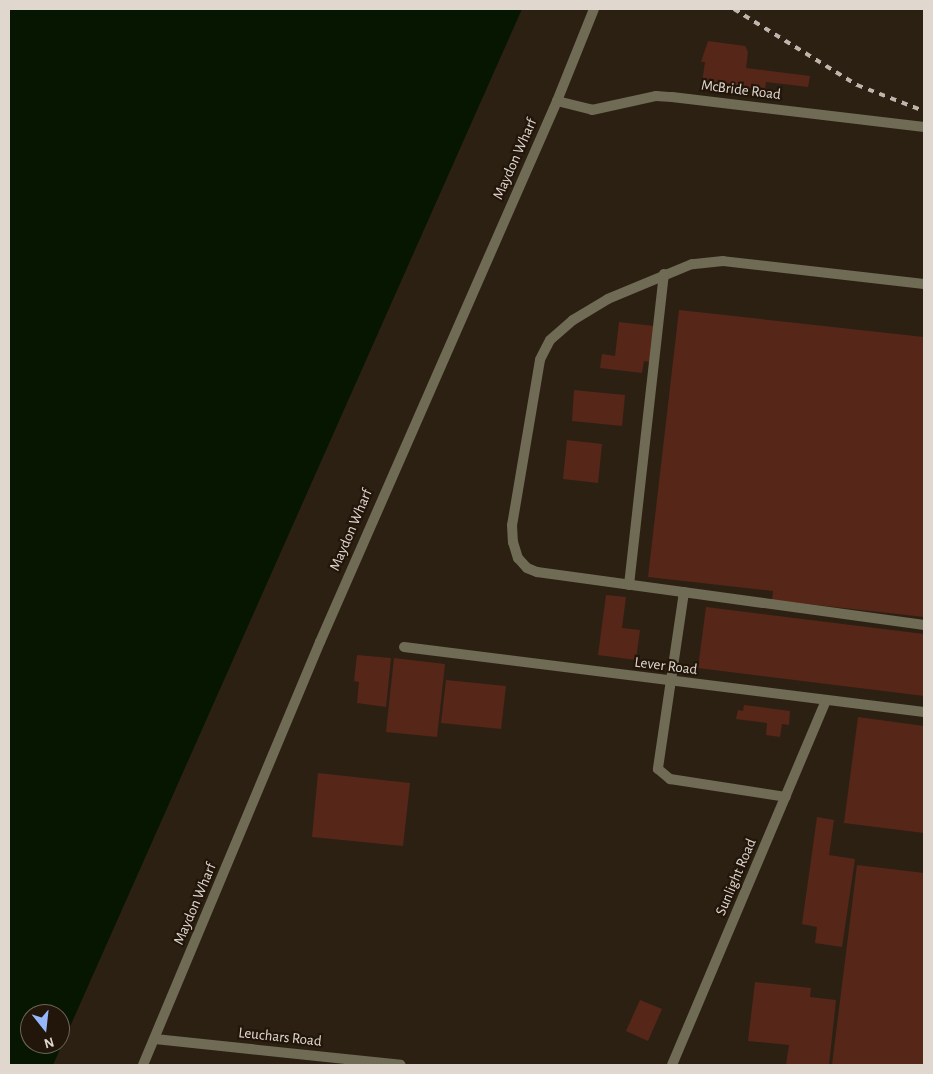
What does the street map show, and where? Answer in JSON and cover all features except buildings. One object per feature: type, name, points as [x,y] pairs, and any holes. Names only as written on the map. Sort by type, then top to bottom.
[{"type":"street","name":"Maydon Wharf","points":[[143,1065],[358,553],[557,101],[594,9]]},
{"type":"street","name":"McBride Road","points":[[557,101],[592,110],[656,96],[672,97],[924,127]]},
{"type":"street","points":[[924,284],[722,261],[692,264],[664,274],[608,299],[550,340],[540,360],[512,525],[513,542],[527,568],[629,585],[924,624]]},
{"type":"street","points":[[629,585],[664,274]]},
{"type":"street","points":[[684,592],[658,769],[661,774],[670,779],[786,797]]},
{"type":"street","name":"Lever Road","points":[[404,647],[924,712]]},
{"type":"street","name":"Sunlight Road","points":[[672,1065],[826,701]]},
{"type":"street","name":"Leuchars Road","points":[[155,1039],[400,1065]]},
{"type":"shaded area","points":[[9,9],[522,9],[70,1027],[70,1004],[20,1004],[20,1054],[58,1054],[53,1065],[9,1065]]},
{"type":"railway","points":[[734,9],[857,85],[924,111]]}]
